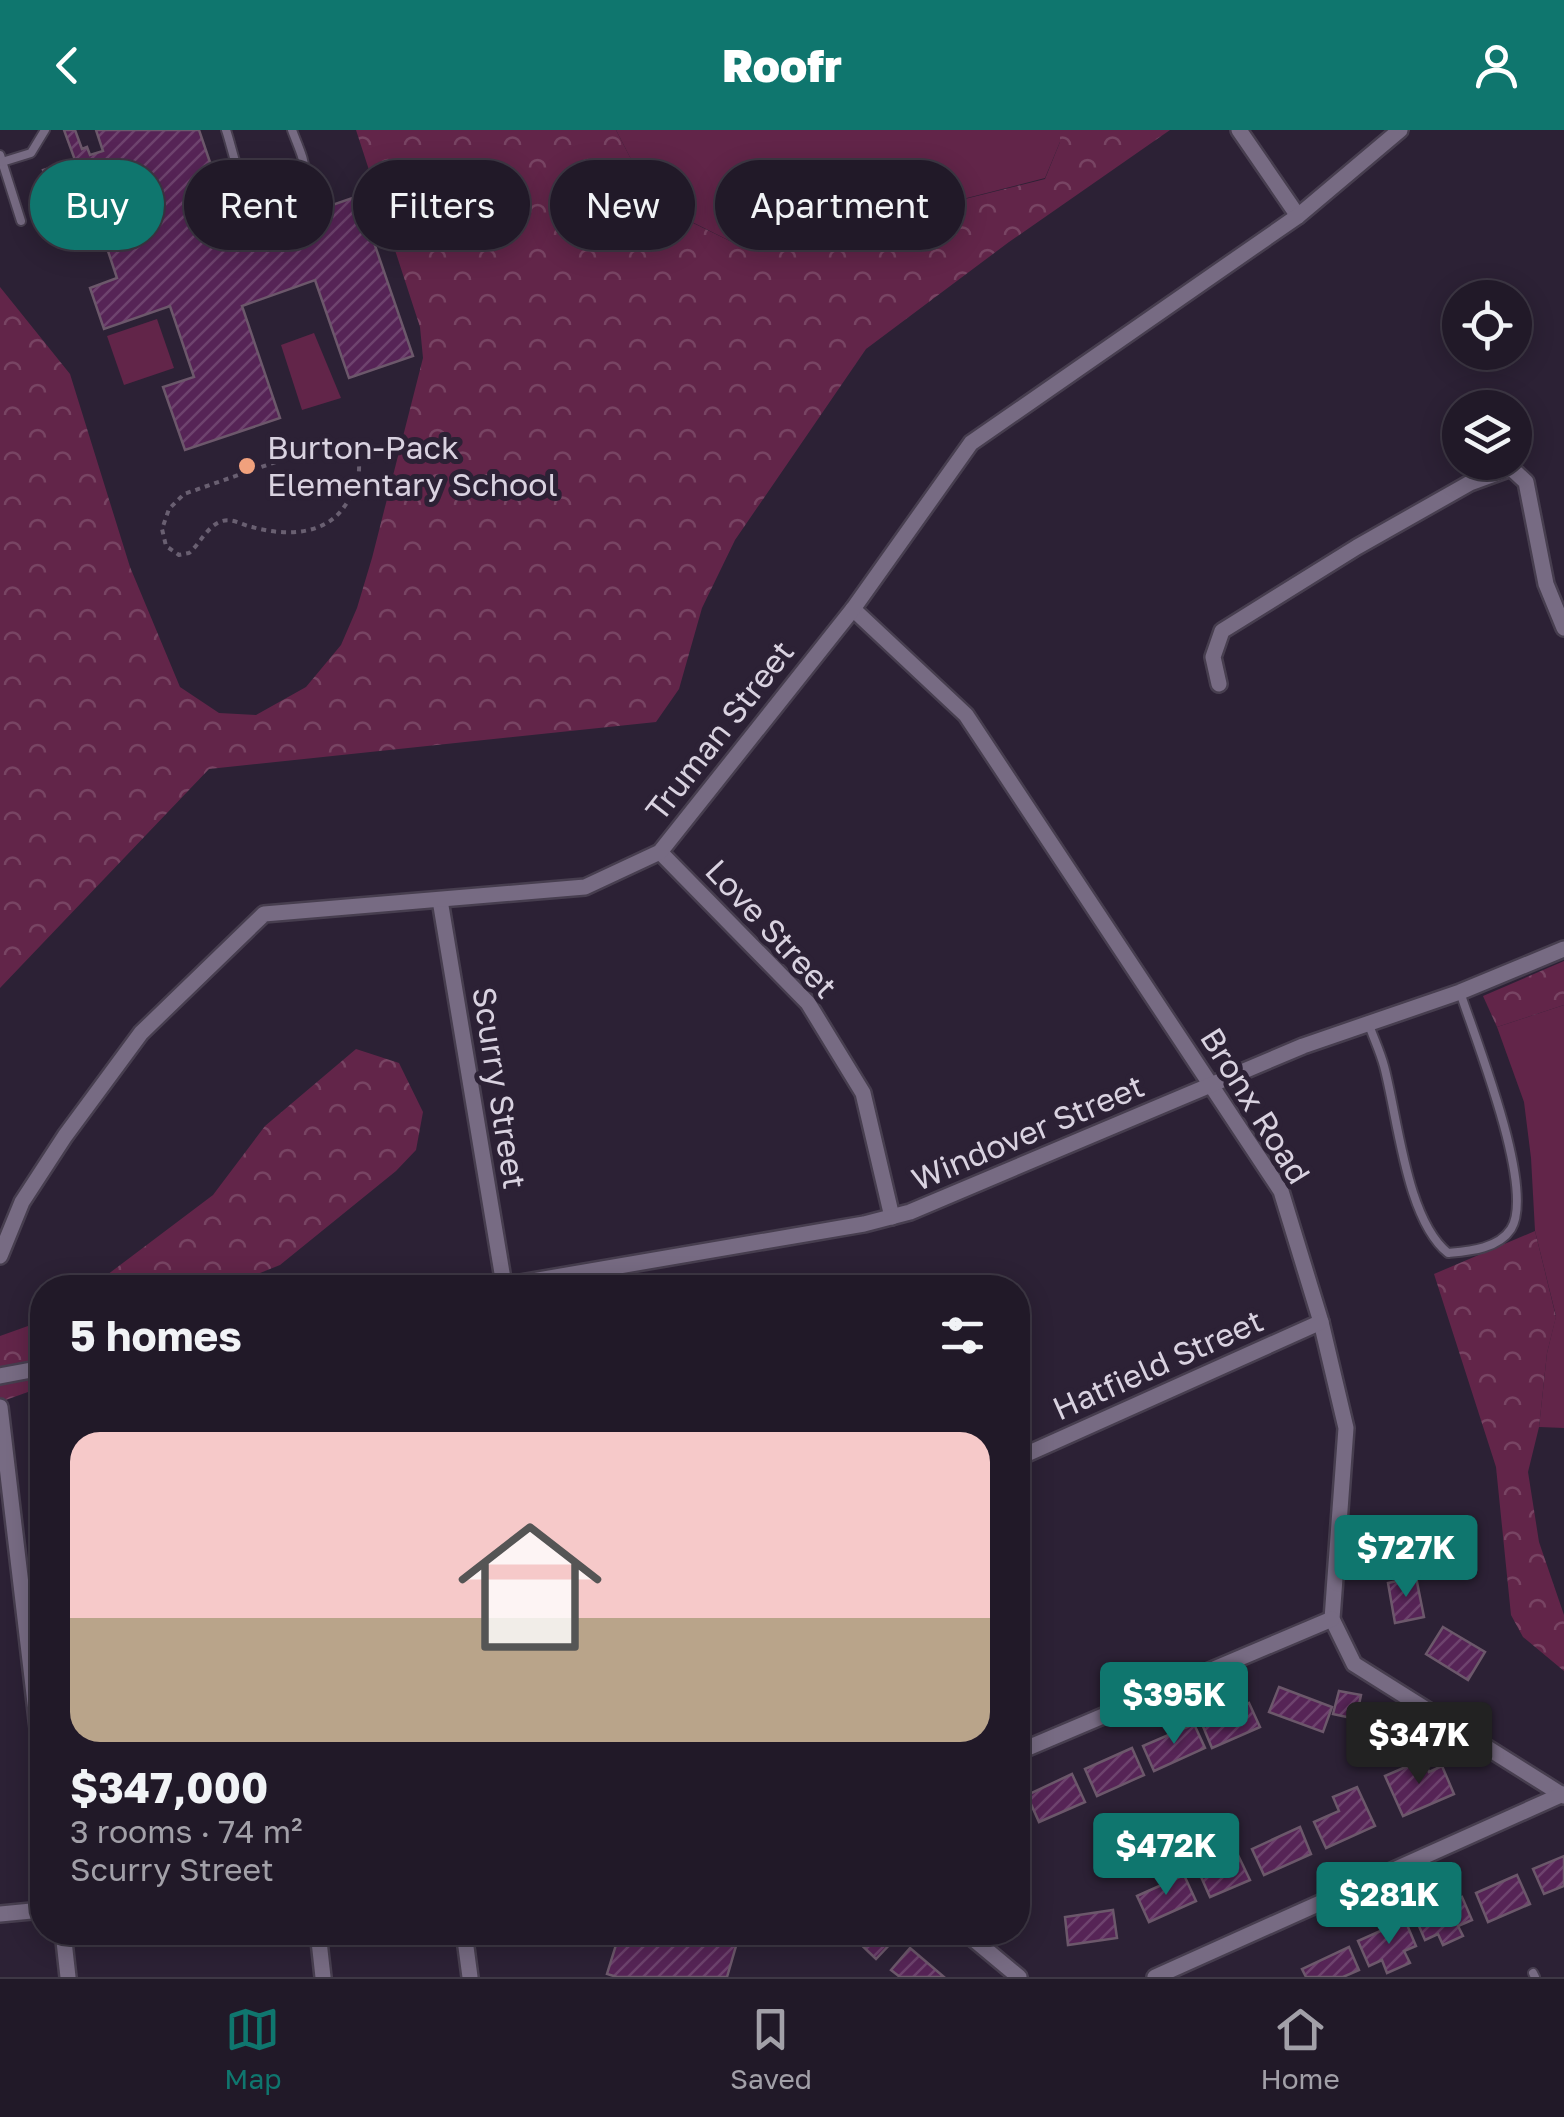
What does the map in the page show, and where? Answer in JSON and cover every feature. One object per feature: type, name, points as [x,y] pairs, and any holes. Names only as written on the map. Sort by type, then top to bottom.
[{"type":"street","points":[[1239,130],[1298,216]]},
{"type":"street","name":"Truman Street","points":[[0,1256],[33,1186],[141,1034],[264,914],[585,887],[660,852],[853,609],[971,443],[1298,216],[1400,130]]},
{"type":"street","points":[[1218,684],[1213,657],[1222,631],[1470,483],[1511,468],[1526,482],[1546,584],[1564,628]]},
{"type":"street","name":"Bronx Road","points":[[853,609],[966,715],[1281,1191],[1321,1322],[1346,1428],[1332,1619]]},
{"type":"street","name":"Love Street","points":[[660,852],[808,1002],[863,1092],[892,1217]]},
{"type":"street","name":"Scurry Street","points":[[440,900],[496,1275]]},
{"type":"street","name":"Windover Street","points":[[561,1275],[892,1217],[927,1206],[1368,1022],[1460,992],[1564,950]]},
{"type":"street","name":"Hatfield Street","points":[[1030,1453],[1321,1322]]},
{"type":"street","points":[[0,1376],[30,1370]]},
{"type":"street","points":[[0,1407],[30,1661]]},
{"type":"street","points":[[1030,1747],[1332,1619],[1354,1664],[1563,1795]]},
{"type":"street","points":[[1155,1977],[1563,1795]]},
{"type":"street","points":[[0,1914],[30,1911]]},
{"type":"street","points":[[64,1945],[68,1977]]},
{"type":"street","points":[[319,1945],[323,1977]]},
{"type":"street","points":[[466,1945],[470,1977]]},
{"type":"street","points":[[981,1945],[1019,1977]]},
{"type":"lane","points":[[21,221],[1,159],[32,152],[46,130]]},
{"type":"lane","points":[[226,130],[249,196],[273,206],[289,201],[303,182],[304,163],[292,130]]},
{"type":"lane","points":[[1368,1022],[1384,1066],[1395,1123],[1424,1226],[1448,1253],[1473,1250],[1496,1242],[1511,1228],[1519,1202],[1513,1161],[1460,992]]},
{"type":"path","points":[[333,442],[345,443],[358,458],[358,482],[352,497],[328,524],[306,531],[256,529],[231,520],[221,522],[194,550],[179,555],[166,546],[163,519],[176,501],[192,490],[333,442]]},
{"type":"green space","points":[[356,130],[616,130],[631,160],[550,160],[550,250],[695,250],[695,224],[715,234],[715,250],[965,250],[965,199],[1045,179],[1060,142],[1060,130],[1170,130],[1009,242],[866,349],[735,540],[702,608],[679,689],[656,722],[209,769],[0,988],[0,287],[70,374],[130,567],[180,687],[219,713],[256,715],[306,687],[341,645],[372,558],[423,358],[420,327],[395,250],[530,250],[530,160],[366,160]]},
{"type":"green space","points":[[616,130],[1060,130],[1060,142],[1045,178],[965,198],[965,160],[715,160],[715,234],[695,224],[695,160],[631,160]]},
{"type":"green space","points":[[157,319],[174,368],[124,385],[107,336]]},
{"type":"green space","points":[[314,333],[341,398],[302,410],[281,345]]},
{"type":"green space","points":[[1564,961],[1564,1005],[1497,1027],[1483,996]]},
{"type":"green space","points":[[1564,1005],[1564,1428],[1539,1427],[1547,1353],[1556,1316],[1535,1231],[1524,1102],[1497,1027]]},
{"type":"green space","points":[[356,1049],[399,1063],[423,1112],[416,1150],[396,1171],[280,1265],[255,1275],[107,1275],[213,1195],[265,1126]]},
{"type":"green space","points":[[1535,1231],[1556,1317],[1528,1472],[1539,1542],[1564,1615],[1564,1671],[1523,1637],[1511,1615],[1496,1467],[1434,1274]]},
{"type":"green space","points":[[30,1325],[30,1391],[0,1402],[0,1336]]},
{"type":"building","points":[[64,130],[75,130],[82,149],[87,147],[90,155],[103,151],[96,130],[199,130],[209,160],[184,160],[184,250],[333,250],[333,205],[353,198],[353,250],[377,250],[413,356],[349,378],[315,280],[242,306],[280,418],[185,450],[163,387],[194,377],[170,306],[104,329],[90,288],[117,278],[108,250],[164,250],[164,160],[75,160]]},
{"type":"building","points":[[1416,1577],[1424,1617],[1395,1623],[1388,1583]]},
{"type":"building","points":[[1443,1627],[1485,1652],[1468,1680],[1426,1654]]},
{"type":"building","points":[[1279,1687],[1332,1707],[1323,1732],[1269,1712]]},
{"type":"building","points":[[1339,1691],[1361,1695],[1356,1719],[1333,1714]]},
{"type":"building","points":[[1249,1703],[1260,1727],[1212,1748],[1202,1724]]},
{"type":"building","points":[[1194,1724],[1205,1748],[1154,1771],[1143,1746]]},
{"type":"building","points":[[1132,1748],[1144,1775],[1097,1796],[1085,1769]]},
{"type":"building","points":[[1424,1759],[1429,1772],[1442,1766],[1454,1794],[1403,1816],[1385,1776]]},
{"type":"building","points":[[1072,1774],[1085,1802],[1039,1822],[1030,1794]]},
{"type":"building","points":[[1357,1787],[1375,1826],[1326,1848],[1314,1822],[1339,1811],[1333,1797]]},
{"type":"building","points":[[1300,1827],[1311,1854],[1264,1875],[1252,1849]]},
{"type":"building","points":[[1237,1853],[1250,1880],[1210,1897],[1198,1870]]},
{"type":"building","points":[[1564,1856],[1564,1886],[1544,1894],[1533,1869]]},
{"type":"building","points":[[1184,1875],[1196,1901],[1149,1922],[1137,1896]]},
{"type":"building","points":[[1517,1875],[1530,1904],[1488,1922],[1476,1893]]},
{"type":"building","points":[[1462,1897],[1472,1920],[1458,1926],[1463,1936],[1443,1945],[1438,1934],[1425,1940],[1415,1917]]},
{"type":"building","points":[[1113,1910],[1117,1938],[1068,1945],[1065,1917]]},
{"type":"building","points":[[1405,1920],[1416,1946],[1404,1951],[1410,1963],[1387,1973],[1382,1960],[1369,1966],[1358,1941]]},
{"type":"building","points":[[616,1945],[736,1946],[727,1977],[607,1974]]},
{"type":"building","points":[[861,1945],[889,1945],[876,1959]]},
{"type":"building","points":[[1349,1947],[1359,1970],[1343,1977],[1306,1977],[1302,1969]]},
{"type":"building","points":[[910,1948],[944,1977],[900,1977],[891,1970]]},
{"type":"place","name":"Burton-Pack Elementary School","points":[[247,466]]}]
